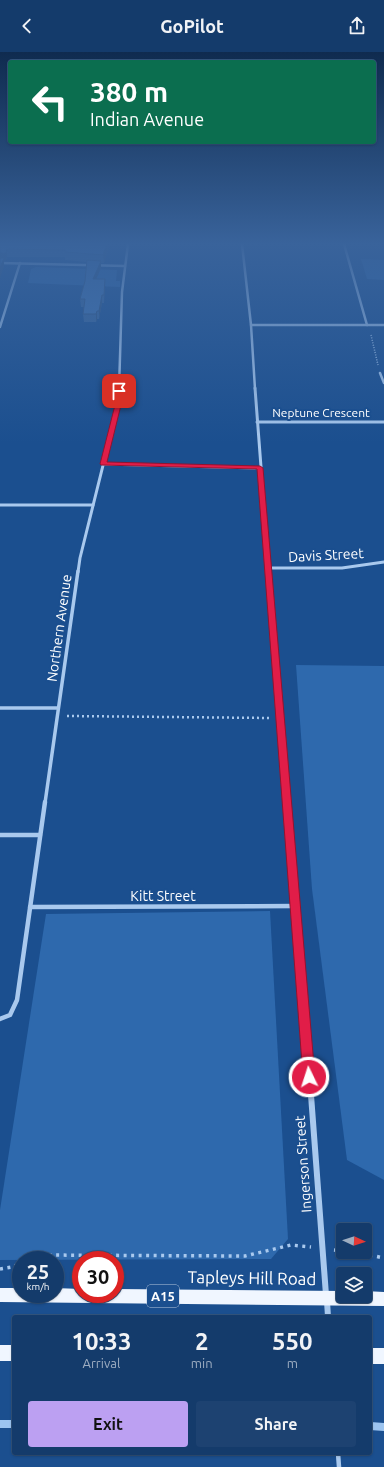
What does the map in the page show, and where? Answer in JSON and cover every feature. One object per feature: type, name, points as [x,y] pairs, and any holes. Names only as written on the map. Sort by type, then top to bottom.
[{"type":"main road","name":"Tapleys Hill Road","points":[[0,1295],[384,1299]]},
{"type":"main road","points":[[0,1353],[12,1353]]},
{"type":"main road","points":[[372,1356],[384,1356]]},
{"type":"street","points":[[0,327],[5,310]]},
{"type":"street","name":"Northern Avenue","points":[[0,1019],[10,1015],[17,1000],[80,558],[118,405],[121,310]]},
{"type":"street","name":"Ingerson Street","points":[[249,310],[260,468],[328,1315]]},
{"type":"street","points":[[363,310],[367,325]]},
{"type":"street","points":[[251,325],[384,325]]},
{"type":"street","points":[[380,373],[384,383]]},
{"type":"street","name":"Neptune Crescent","points":[[258,422],[384,422]]},
{"type":"street","points":[[103,464],[260,468]]},
{"type":"street","points":[[0,505],[93,505]]},
{"type":"street","name":"Davis Street","points":[[268,568],[342,568],[384,562]]},
{"type":"street","points":[[0,708],[58,708]]},
{"type":"street","points":[[0,835],[40,835]]},
{"type":"street","name":"Kitt Street","points":[[30,907],[296,906]]},
{"type":"lane","points":[[338,1455],[339,1467]]},
{"type":"path","points":[[367,325],[380,373]]},
{"type":"path","points":[[57,716],[281,718]]},
{"type":"path","points":[[64,1255],[245,1256],[290,1245]]},
{"type":"path","points":[[372,1255],[384,1258]]},
{"type":"path","points":[[0,1269],[12,1267]]},
{"type":"shaded area","points":[[296,665],[384,666],[384,1180],[347,1160],[312,889]]},
{"type":"shaded area","points":[[270,911],[288,1239],[271,1259],[124,1260],[124,1251],[72,1251],[72,1260],[64,1260],[64,1251],[12,1251],[12,1260],[0,1260],[0,1210],[46,914]]},
{"type":"building","points":[[84,310],[99,310],[96,314],[83,314]]},
{"type":"waterway","points":[[0,1424],[12,1424]]},
{"type":"waterway","points":[[372,1426],[384,1427]]},
{"type":"route","points":[[119,391],[118,405],[103,464],[260,468],[309,1077]]}]
